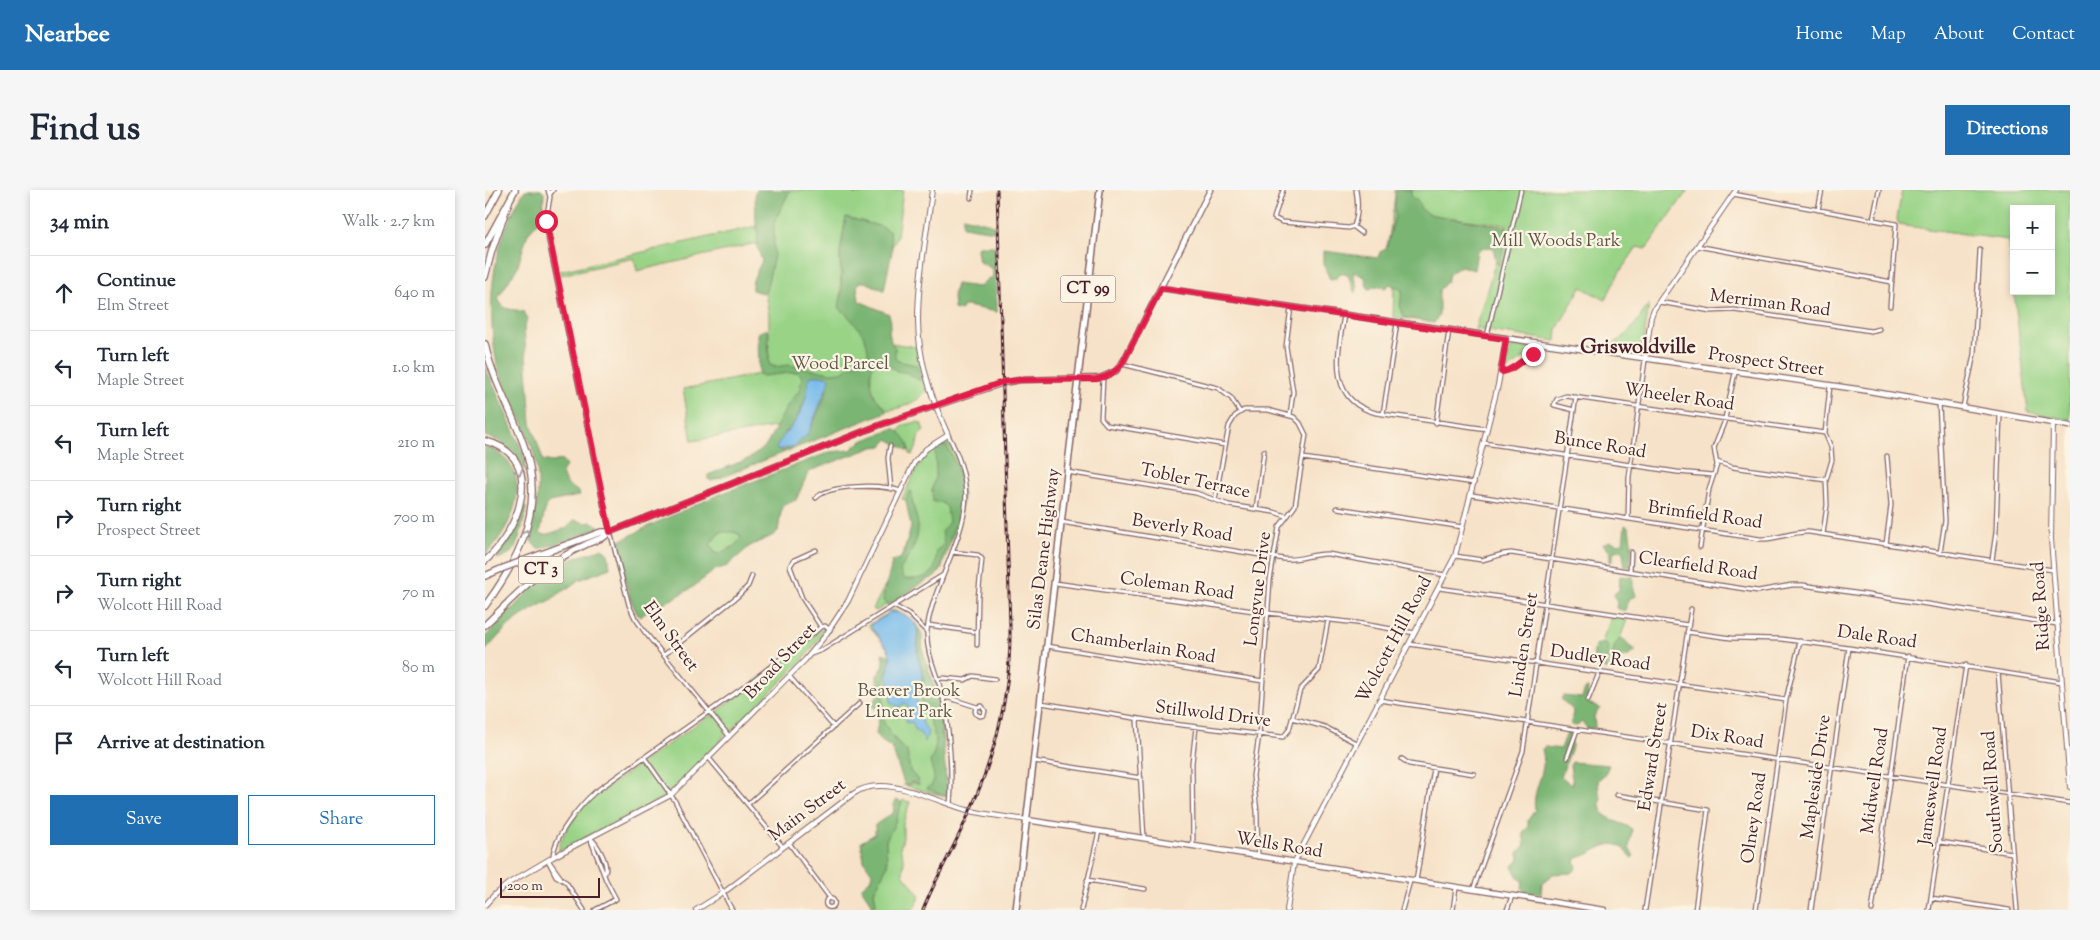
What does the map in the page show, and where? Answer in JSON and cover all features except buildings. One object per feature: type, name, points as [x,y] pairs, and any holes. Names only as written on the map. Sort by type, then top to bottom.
[{"type":"highway","points":[[485,216],[499,190]]},
{"type":"highway","points":[[485,245],[515,190]]},
{"type":"highway","points":[[485,277],[492,250],[510,199]]},
{"type":"highway","points":[[485,344],[494,373],[525,448],[531,470],[532,492],[530,518],[520,548],[503,580],[485,606]]},
{"type":"highway","points":[[485,441],[499,446],[511,456],[519,469],[522,486],[520,504],[512,527],[501,545],[485,561]]},
{"type":"highway","name":"CT 3","points":[[485,576],[601,532],[610,532]]},
{"type":"highway","name":"CT 3","points":[[485,625],[530,580],[551,563],[576,548],[604,537],[610,532]]},
{"type":"highway","points":[[485,630],[498,617],[504,606]]},
{"type":"main road","name":"Silas Deane Highway","points":[[1015,910],[1041,703],[1100,190]]},
{"type":"main road","points":[[1103,378],[1116,371],[1122,364],[1210,190]]},
{"type":"main road","name":"Prospect Street","points":[[1161,288],[1830,386],[2070,426]]},
{"type":"main road","name":"CT 3","points":[[610,532],[935,405],[1010,381],[1103,378]]},
{"type":"main road","name":"Wells Road","points":[[1027,820],[1604,910]]},
{"type":"street","points":[[549,192],[553,190]]},
{"type":"street","points":[[932,190],[918,321],[926,374],[935,405],[961,462],[967,490],[965,514],[927,625],[929,656],[943,698],[948,734],[950,805]]},
{"type":"street","points":[[971,198],[972,190]]},
{"type":"street","points":[[1283,190],[1274,218],[1282,222],[1353,227],[1362,233]]},
{"type":"street","points":[[1353,227],[1356,219],[1356,190]]},
{"type":"street","points":[[1487,336],[1521,190]]},
{"type":"street","points":[[1818,210],[1822,190]]},
{"type":"street","points":[[1873,220],[1879,190]]},
{"type":"street","name":"Elm Street","points":[[549,192],[546,218],[547,232],[610,532],[632,611],[644,631],[729,736]]},
{"type":"street","points":[[1629,519],[1630,465],[1651,317],[1658,302],[1735,192],[1896,224],[1890,306]]},
{"type":"street","points":[[1697,246],[1892,282]]},
{"type":"street","points":[[1963,407],[1974,354],[1980,250]]},
{"type":"street","name":"Merriman Road","points":[[1658,302],[1711,312],[1734,310],[1871,331],[1879,329]]},
{"type":"street","points":[[1215,500],[1231,422],[1240,412],[1257,409],[1290,415],[1293,392],[1285,346],[1291,307]]},
{"type":"street","points":[[1344,315],[1337,363],[1342,387],[1352,400],[1363,408],[1383,414],[1487,429]]},
{"type":"street","points":[[1383,414],[1397,323]]},
{"type":"street","points":[[1436,422],[1449,330]]},
{"type":"street","name":"Wolcott Hill Road","points":[[1287,910],[1294,863],[1455,556],[1475,483],[1501,372],[1506,339]]},
{"type":"street","points":[[1501,372],[1507,372],[1533,354]]},
{"type":"street","points":[[1122,364],[1218,388],[1231,398],[1240,412]]},
{"type":"street","points":[[1700,547],[1713,474],[1717,462],[1714,448],[1725,419],[1735,372]]},
{"type":"street","points":[[1103,378],[1101,418],[1107,424],[1225,445]]},
{"type":"street","points":[[1823,534],[1827,505],[1826,480],[1833,456],[1825,433],[1830,386]]},
{"type":"street","name":"Wheeler Road","points":[[1574,410],[1553,405],[1560,397],[1576,397],[1825,433]]},
{"type":"street","name":"Linden Street","points":[[1473,890],[1519,762],[1527,722],[1576,397]]},
{"type":"street","points":[[1939,403],[1945,521],[1940,552]]},
{"type":"street","points":[[1992,560],[1996,532],[2000,414]]},
{"type":"street","name":"Longvue Drive","points":[[1258,857],[1257,812],[1253,776],[1259,735],[1274,558],[1279,527],[1295,506],[1306,440],[1305,431],[1297,420],[1290,415]]},
{"type":"street","name":"Ridge Road","points":[[2053,423],[2050,523],[2070,787]]},
{"type":"street","points":[[830,630],[852,595],[918,456],[931,445],[948,435]]},
{"type":"street","name":"Bunce Road","points":[[1484,443],[1691,474],[1713,474]]},
{"type":"street","points":[[890,446],[888,461],[891,488]]},
{"type":"street","points":[[1255,509],[1264,450]]},
{"type":"street","points":[[1886,544],[1891,505],[1887,456]]},
{"type":"street","points":[[1303,458],[1475,483]]},
{"type":"street","points":[[1717,462],[1731,467],[1826,480]]},
{"type":"street","name":"Tobler Terrace","points":[[1067,472],[1195,493],[1229,505],[1286,516]]},
{"type":"street","points":[[815,498],[822,493],[856,486],[891,488],[901,492]]},
{"type":"street","name":"Brimfield Road","points":[[1472,495],[1765,539],[1779,538],[1800,532],[1823,534],[2053,570]]},
{"type":"street","points":[[1337,508],[1463,527]]},
{"type":"street","name":"Beverly Road","points":[[1061,522],[1274,558],[1294,560],[1318,554],[1328,554],[1446,575]]},
{"type":"street","points":[[817,550],[794,560],[790,566],[802,598],[821,627]]},
{"type":"street","points":[[952,552],[978,555],[982,559],[976,632],[977,646]]},
{"type":"street","points":[[1629,572],[1631,552]]},
{"type":"street","name":"Clearfield Road","points":[[1455,556],[1482,560],[1503,554],[1511,554],[1758,591],[1803,585],[2057,624]]},
{"type":"street","points":[[811,654],[822,650],[944,574]]},
{"type":"street","points":[[664,655],[738,596],[748,586],[752,576]]},
{"type":"street","name":"Coleman Road","points":[[1055,583],[1415,633]]},
{"type":"street","points":[[1439,588],[1688,625]]},
{"type":"street","points":[[893,606],[909,614],[927,631]]},
{"type":"street","name":"Edward Street","points":[[1645,910],[1691,609]]},
{"type":"street","name":"Stillwold Drive","points":[[1041,703],[1196,727],[1276,737],[1285,736],[1300,690],[1319,670],[1328,620]]},
{"type":"street","points":[[927,625],[976,632]]},
{"type":"street","name":"Broad Street","points":[[485,905],[503,887],[553,857],[671,795],[811,654],[830,630],[825,626],[821,627],[751,682],[595,792],[580,806],[557,845],[553,857]]},
{"type":"street","name":"Dale Road","points":[[1687,632],[1731,638],[1775,638],[1800,641],[1909,656],[2062,682]]},
{"type":"street","name":"Olney Road","points":[[1756,910],[1786,700],[1800,641]]},
{"type":"street","name":"Dudley Road","points":[[1409,644],[1786,700]]},
{"type":"street","name":"Chamberlain Road","points":[[1047,646],[1263,681]]},
{"type":"street","name":"Mapleside Drive","points":[[1811,910],[1849,648]]},
{"type":"street","name":"Midwell Road","points":[[1871,910],[1909,656]]},
{"type":"street","name":"Jameswell Road","points":[[1929,910],[1966,665]]},
{"type":"street","points":[[1588,700],[1599,672]]},
{"type":"street","name":"Southwell Road","points":[[1998,672],[2017,910]]},
{"type":"street","points":[[789,676],[834,727]]},
{"type":"street","points":[[937,679],[965,680],[973,676],[995,679]]},
{"type":"street","points":[[943,698],[949,698],[977,707]]},
{"type":"street","name":"Dix Road","points":[[1379,700],[2070,803]]},
{"type":"street","points":[[748,804],[861,702]]},
{"type":"street","points":[[1292,718],[1320,726],[1356,743]]},
{"type":"street","points":[[1137,719],[1144,838]]},
{"type":"street","points":[[1193,846],[1192,762],[1196,727]]},
{"type":"street","points":[[1567,758],[1577,730]]},
{"type":"street","points":[[644,757],[671,795],[732,910]]},
{"type":"street","points":[[708,757],[783,848]]},
{"type":"street","points":[[1402,759],[1409,764],[1474,774]]},
{"type":"street","points":[[1034,762],[1141,778]]},
{"type":"street","points":[[1416,882],[1433,768]]},
{"type":"street","name":"Main Street","points":[[696,910],[723,893],[858,790],[868,786],[880,785],[896,788],[950,805]]},
{"type":"street","points":[[1617,795],[1709,810],[1695,910]]},
{"type":"street","name":"Wells Road","points":[[950,805],[1027,820]]},
{"type":"street","points":[[1081,910],[1099,831]]},
{"type":"street","points":[[591,838],[591,843],[616,899],[595,910]]},
{"type":"street","points":[[1940,842],[2012,853]]},
{"type":"street","points":[[789,843],[830,898]]},
{"type":"street","points":[[548,860],[556,876],[568,884],[584,910]]},
{"type":"street","points":[[1087,880],[1145,889]]},
{"type":"street","points":[[1402,910],[1410,881]]},
{"type":"street","points":[[1453,910],[1456,888]]},
{"type":"street","points":[[1507,910],[1512,896]]},
{"type":"street","points":[[1931,898],[2009,910]]},
{"type":"green space","points":[[525,190],[541,190],[544,193],[543,211],[538,222],[528,233],[517,268],[498,298],[505,307],[523,311],[527,320],[524,328],[531,423],[543,460],[552,462],[561,460],[566,466],[562,472],[565,480],[568,485],[580,493],[578,496],[549,502],[546,506],[540,533],[545,535],[567,528],[574,520],[586,523],[591,522],[599,526],[599,528],[538,549],[531,541],[538,490],[535,458],[523,425],[498,370],[492,323],[493,277],[498,255],[513,211]]},
{"type":"green space","points":[[757,190],[790,190],[774,223],[774,256],[766,291],[762,293],[752,290],[754,278],[762,261],[757,246],[755,192]]},
{"type":"green space","name":"Wood Parcel","points":[[790,190],[855,190],[854,194],[861,194],[863,190],[903,190],[897,236],[892,247],[890,234],[882,227],[846,217],[840,253],[841,296],[885,342],[916,347],[926,392],[903,407],[887,410],[886,408],[692,441],[683,389],[790,368],[769,364],[769,315],[765,293],[774,239],[637,271],[634,258],[561,275],[560,271],[774,222]]},
{"type":"green space","points":[[1395,190],[1411,190],[1411,196],[1419,202],[1420,208],[1428,214],[1506,227],[1507,229],[1500,264],[1497,264],[1493,248],[1487,247],[1477,251],[1474,270],[1461,266],[1449,274],[1447,282],[1439,290],[1439,316],[1434,323],[1404,317],[1400,306],[1402,290],[1390,284],[1385,288],[1377,286],[1369,289],[1365,277],[1354,272],[1353,275],[1357,288],[1355,293],[1348,275],[1340,273],[1337,278],[1330,279],[1323,264],[1323,251],[1378,258],[1380,252],[1386,249],[1395,217]]},
{"type":"green space","name":"Mill Woods Park","points":[[1396,190],[1688,190],[1646,249],[1637,247],[1619,273],[1605,300],[1581,287],[1557,329],[1556,341],[1475,329],[1507,225],[1446,217],[1431,322],[1393,317],[1395,260],[1386,259]]},
{"type":"green space","points":[[1902,190],[2070,190],[2070,420],[2028,412],[2014,295],[2055,295],[2055,205],[2010,205],[2010,257],[2008,240],[1899,225],[1897,219]]},
{"type":"green space","points":[[846,217],[882,227],[890,232],[892,251],[884,290],[865,282],[859,282],[857,286],[859,301],[889,314],[891,322],[889,331],[891,342],[895,348],[895,359],[917,365],[920,381],[908,373],[897,371],[878,358],[871,371],[871,382],[875,396],[886,412],[712,481],[708,479],[708,475],[750,458],[766,446],[790,401],[799,391],[802,377],[798,372],[763,376],[759,374],[758,333],[768,330],[769,364],[774,367],[788,365],[831,373],[842,372],[868,356],[865,339],[855,324],[839,307],[842,291],[840,253]],"holes":[[[809,381],[829,386],[817,416],[807,433],[792,447],[782,451],[785,433],[794,423],[808,395]]]},
{"type":"green space","points":[[963,217],[994,225],[994,231],[963,226]]},
{"type":"green space","points":[[978,246],[995,246],[997,312],[967,306],[963,306],[961,311],[954,309],[953,296],[956,284],[979,287],[987,279],[993,277],[993,269],[979,262]]},
{"type":"green space","points":[[1649,304],[1641,353],[1594,346],[1613,344],[1627,334]]},
{"type":"green space","points":[[1515,345],[1542,350],[1541,353],[1535,355],[1531,353],[1507,370],[1509,350]]},
{"type":"green space","points":[[485,366],[523,453],[526,472],[515,453],[499,441],[485,436]]},
{"type":"green space","points":[[921,423],[924,431],[919,435],[916,449],[912,455],[910,454],[909,446],[899,431],[904,425]]},
{"type":"green space","points":[[896,429],[907,441],[909,451],[888,439],[882,446],[873,447],[808,473],[796,500],[782,506],[778,531],[772,536],[750,546],[727,566],[715,570],[693,587],[671,600],[658,604],[640,617],[636,612],[622,567],[620,541],[718,495],[830,452],[851,450],[866,439]],"holes":[[[720,532],[739,534],[741,539],[733,547],[718,554],[715,553],[710,544]]]},
{"type":"green space","points":[[942,443],[949,444],[958,463],[963,497],[958,522],[940,572],[876,611],[873,609],[894,568],[897,569],[916,516],[912,501],[902,499],[922,460]]},
{"type":"green space","points":[[940,445],[947,446],[957,468],[961,503],[959,515],[944,554],[941,568],[935,577],[924,581],[895,602],[887,605],[883,601],[892,561],[899,559],[904,554],[911,527],[906,501],[909,491],[912,492],[918,532],[912,550],[900,570],[903,578],[919,578],[931,573],[935,566],[937,550],[944,544],[942,531],[949,522],[947,507],[941,502],[933,502],[932,489],[936,473],[935,450]]},
{"type":"green space","points":[[485,446],[501,455],[512,468],[516,482],[517,497],[506,528],[485,555]]},
{"type":"green space","points":[[524,507],[526,507],[514,550],[496,559],[515,530]]},
{"type":"green space","points":[[1625,525],[1629,528],[1632,548],[1630,567],[1625,566],[1623,553],[1620,550],[1614,551],[1610,563],[1610,552],[1603,544],[1610,541],[1619,544],[1623,543]]},
{"type":"green space","points":[[730,531],[738,534],[742,539],[733,547],[718,554],[715,553],[710,544],[720,532]]},
{"type":"green space","points":[[602,548],[608,554],[610,568],[579,580],[549,601],[520,617],[508,626],[485,651],[485,637],[532,588],[555,568],[579,556]]},
{"type":"green space","points":[[1620,576],[1633,577],[1633,587],[1636,595],[1630,598],[1625,611],[1616,608],[1617,601],[1613,595],[1619,590]]},
{"type":"green space","name":"Beaver Brook Linear Park","points":[[894,610],[916,624],[921,632],[923,651],[941,712],[947,797],[903,785],[912,784],[900,745],[880,720],[879,685],[892,654],[868,625]]},
{"type":"green space","points":[[1611,617],[1627,620],[1608,669],[1593,667]]},
{"type":"green space","points":[[822,629],[826,630],[802,661],[731,731],[724,734],[723,738],[672,790],[662,798],[559,851],[565,832],[588,801],[708,716],[710,717]]},
{"type":"green space","points":[[918,629],[922,634],[923,655],[939,703],[946,796],[926,788],[931,786],[934,779],[930,762],[936,743],[933,730],[922,704],[923,670],[918,656]]},
{"type":"green space","points":[[1621,637],[1629,646],[1636,650],[1628,656],[1611,659],[1615,645]]},
{"type":"green space","points":[[1606,644],[1609,649],[1604,668],[1596,667],[1594,662],[1595,645]]},
{"type":"green space","points":[[882,653],[891,656],[891,664],[885,679],[883,695],[884,723],[897,743],[907,751],[910,771],[917,779],[919,785],[911,782],[908,786],[904,783],[892,748],[880,740],[876,734],[880,713],[871,705],[879,690],[877,675],[884,666]]},
{"type":"green space","points":[[1588,688],[1588,703],[1600,708],[1594,716],[1595,727],[1593,729],[1587,728],[1582,722],[1577,726],[1571,725],[1573,710],[1561,699],[1563,696],[1582,698],[1585,689]]},
{"type":"green space","points":[[1571,732],[1572,747],[1561,776],[1570,784],[1573,784],[1570,765],[1572,762],[1609,765],[1605,774],[1598,780],[1601,810],[1609,818],[1632,829],[1629,848],[1634,856],[1631,858],[1619,845],[1612,844],[1577,858],[1575,862],[1577,868],[1572,873],[1552,874],[1549,879],[1542,883],[1541,894],[1525,892],[1522,888],[1523,881],[1512,867],[1519,860],[1518,853],[1525,845],[1523,832],[1528,828],[1528,820],[1535,810],[1535,795],[1542,772],[1544,757],[1542,749],[1545,747],[1561,749],[1567,733]]},
{"type":"green space","points":[[896,800],[902,802],[886,841],[887,866],[874,892],[876,903],[873,906],[861,888],[870,880],[872,873],[864,861],[861,842],[875,834],[875,825],[894,812],[893,804]]},
{"type":"green space","points":[[903,800],[910,802],[903,823],[903,838],[900,848],[904,860],[903,874],[920,896],[913,910],[875,910],[874,892],[887,866],[886,839]]},
{"type":"water","points":[[812,376],[827,376],[830,379],[808,434],[795,446],[778,450],[776,449],[780,442],[801,412],[809,378]]},
{"type":"water","points":[[889,610],[891,613],[900,613],[912,619],[917,629],[917,652],[922,679],[918,687],[917,703],[918,711],[928,732],[925,742],[921,734],[916,731],[912,722],[906,723],[908,705],[904,703],[899,707],[891,703],[890,686],[887,676],[891,658],[888,649],[871,627],[872,623],[886,616]]},
{"type":"railway","points":[[923,910],[979,791],[1000,722],[1008,675],[1010,627],[997,190]]},
{"type":"district","name":"Griswoldville","points":[[1638,348]]},
{"type":"route","points":[[546,221],[547,236],[559,285],[610,532],[877,426],[1003,382],[1103,378],[1116,371],[1122,364],[1161,288],[1506,339],[1501,372],[1507,372],[1533,354]]}]
